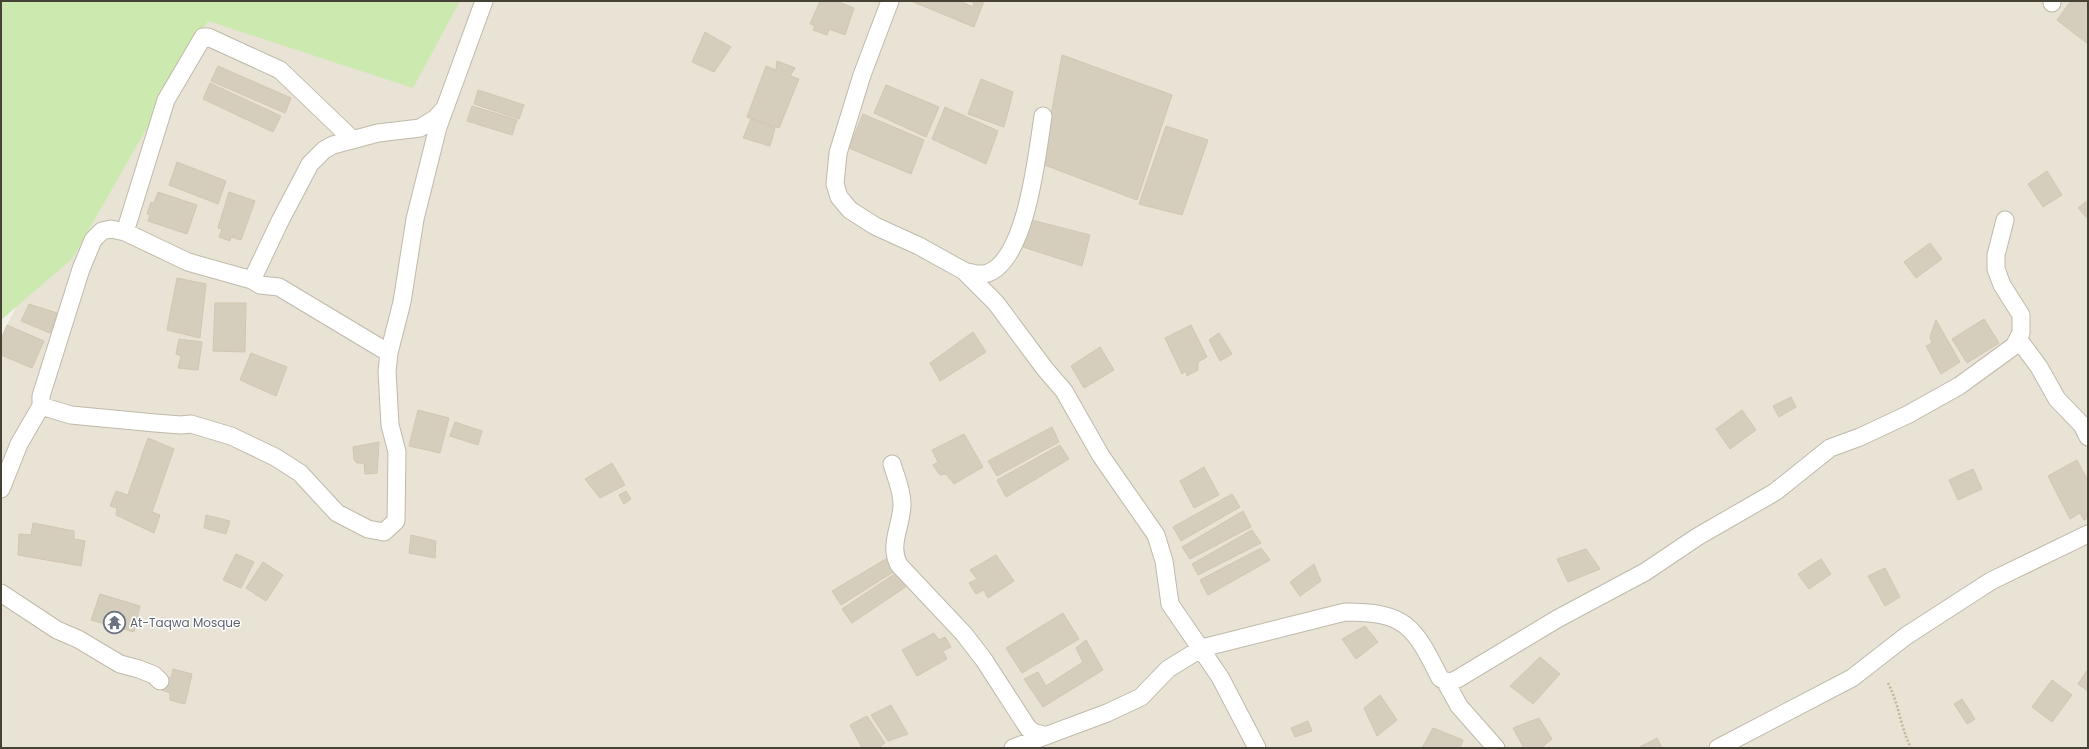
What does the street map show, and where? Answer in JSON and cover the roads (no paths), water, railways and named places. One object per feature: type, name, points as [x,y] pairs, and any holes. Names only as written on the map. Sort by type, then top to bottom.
[{"type":"street","points":[[41,406],[71,415],[181,425],[191,424],[231,436],[275,457],[300,473],[337,513],[368,529],[384,532],[396,521],[397,452],[390,425],[387,371],[389,353],[402,302],[414,219],[438,127],[484,1]]},
{"type":"street","points":[[890,1],[862,75],[838,153],[835,184],[839,197],[850,210],[875,226],[919,246],[964,271],[978,275],[988,273],[1002,264],[1010,253],[1017,238],[1032,185],[1044,116]]},
{"type":"street","points":[[125,232],[166,100],[203,37],[208,37],[280,70],[353,140]]},
{"type":"street","points":[[252,280],[280,221],[310,164],[324,150],[333,145],[378,133],[420,128],[436,118],[445,108]]},
{"type":"street","points":[[1013,748],[1107,713],[1141,697],[1168,669],[1202,648],[1345,612],[1369,612],[1396,618],[1409,627],[1422,642],[1440,678],[1451,682],[1459,678],[1516,643],[1645,572],[1697,537],[1775,492],[1830,448],[1860,437],[1900,418],[1959,386],[2014,346],[2019,340],[2022,324],[2021,315],[2002,285],[1996,269],[1996,255],[2005,220]]},
{"type":"street","points":[[1,489],[19,444],[41,406],[41,396],[59,344],[66,312],[93,240],[102,231],[111,229],[125,232],[188,262],[252,280],[260,285],[279,287],[389,353]]},
{"type":"street","points":[[964,271],[996,303],[1045,369],[1064,391],[1101,456],[1156,535],[1164,561],[1170,604],[1202,648],[1220,677],[1257,748]]},
{"type":"street","points":[[2019,340],[2039,366],[2057,399],[2082,426],[2088,437]]},
{"type":"street","points":[[892,464],[900,488],[902,504],[894,543],[895,557],[899,566],[964,634],[984,660],[1028,728],[1032,732],[1043,736]]},
{"type":"street","points":[[1718,748],[1852,678],[1906,636],[1991,581],[2088,534]]},
{"type":"street","points":[[1,593],[57,630],[78,639],[120,664],[154,675],[160,681]]},
{"type":"street","points":[[1445,681],[1459,706],[1496,748]]},
{"type":"place","name":"At-Taqwa Mosque","points":[[115,623]]}]
